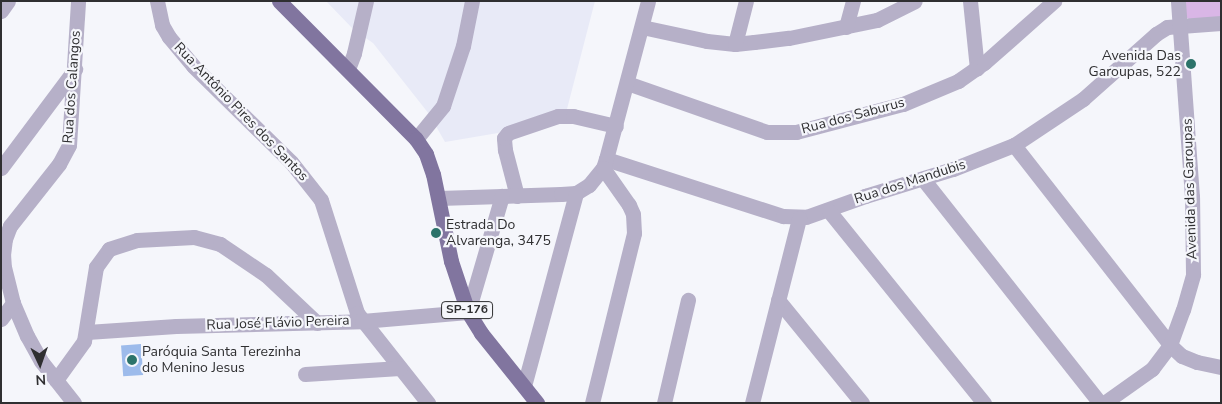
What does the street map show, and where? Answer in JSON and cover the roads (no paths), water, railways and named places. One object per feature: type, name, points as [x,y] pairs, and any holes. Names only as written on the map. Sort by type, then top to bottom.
[{"type":"main road","name":"SP-176","points":[[279,1],[348,68],[416,139],[426,154],[439,198],[451,260],[468,312],[481,333],[537,403]]},
{"type":"main road","name":"SP-176","points":[[290,1],[318,40]]},
{"type":"street","points":[[1,10],[8,1]]},
{"type":"street","name":"Rua dos Calangos","points":[[74,403],[41,361],[13,303],[4,268],[5,239],[10,226],[66,154],[71,135],[78,1]]},
{"type":"street","name":"Rua Antônio Pires dos Santos","points":[[157,1],[162,25],[169,37],[193,66],[291,162],[321,200],[329,220],[352,302],[362,321],[428,403]]},
{"type":"street","points":[[348,68],[354,53],[366,1]]},
{"type":"street","points":[[416,139],[443,106],[463,46],[472,1]]},
{"type":"street","points":[[439,198],[576,192],[589,185],[604,164],[616,126],[648,1]]},
{"type":"street","points":[[735,44],[746,1]]},
{"type":"street","points":[[846,27],[852,1]]},
{"type":"street","points":[[642,27],[707,41],[735,44],[789,38],[877,20],[915,1]]},
{"type":"street","points":[[970,1],[976,69]]},
{"type":"street","name":"Rua dos Saburus","points":[[627,83],[767,132],[782,133],[817,127],[903,104],[938,91],[976,69],[1054,1]]},
{"type":"street","name":"Avenida das Garoupas","points":[[1104,403],[1152,369],[1170,345],[1183,310],[1192,274],[1194,250],[1178,1]]},
{"type":"street","name":"Rua dos Mandubis","points":[[604,164],[783,216],[800,218],[954,169],[1014,145],[1083,99],[1156,34],[1167,27],[1221,24]]},
{"type":"street","points":[[1,168],[75,69]]},
{"type":"street","points":[[468,312],[509,196],[504,138],[508,133],[558,116],[573,116],[616,126]]},
{"type":"street","points":[[1014,145],[1170,345],[1182,356],[1197,362],[1221,367]]},
{"type":"street","points":[[592,403],[635,223],[631,210],[604,164]]},
{"type":"street","points":[[922,179],[1100,403]]},
{"type":"street","points":[[524,386],[576,192]]},
{"type":"street","points":[[829,210],[984,403]]},
{"type":"street","points":[[752,403],[800,218]]},
{"type":"street","points":[[56,380],[77,353],[87,332],[92,279],[96,267],[109,249],[137,240],[194,237],[220,244],[236,252],[266,275],[317,323]]},
{"type":"street","points":[[664,403],[688,300]]},
{"type":"street","points":[[778,300],[862,403]]},
{"type":"street","points":[[1,319],[13,303]]},
{"type":"street","name":"Rua José Flávio Pereira","points":[[87,332],[176,326],[362,321],[468,312]]},
{"type":"street","points":[[305,374],[400,368]]},
{"type":"place","name":"Avenida Das Garoupas, 522","points":[[1191,64]]},
{"type":"place","name":"Estrada Do Alvarenga, 3475","points":[[436,233]]},
{"type":"place","name":"Paróquia Santa Terezinha do Menino Jesus","points":[[132,360]]}]
